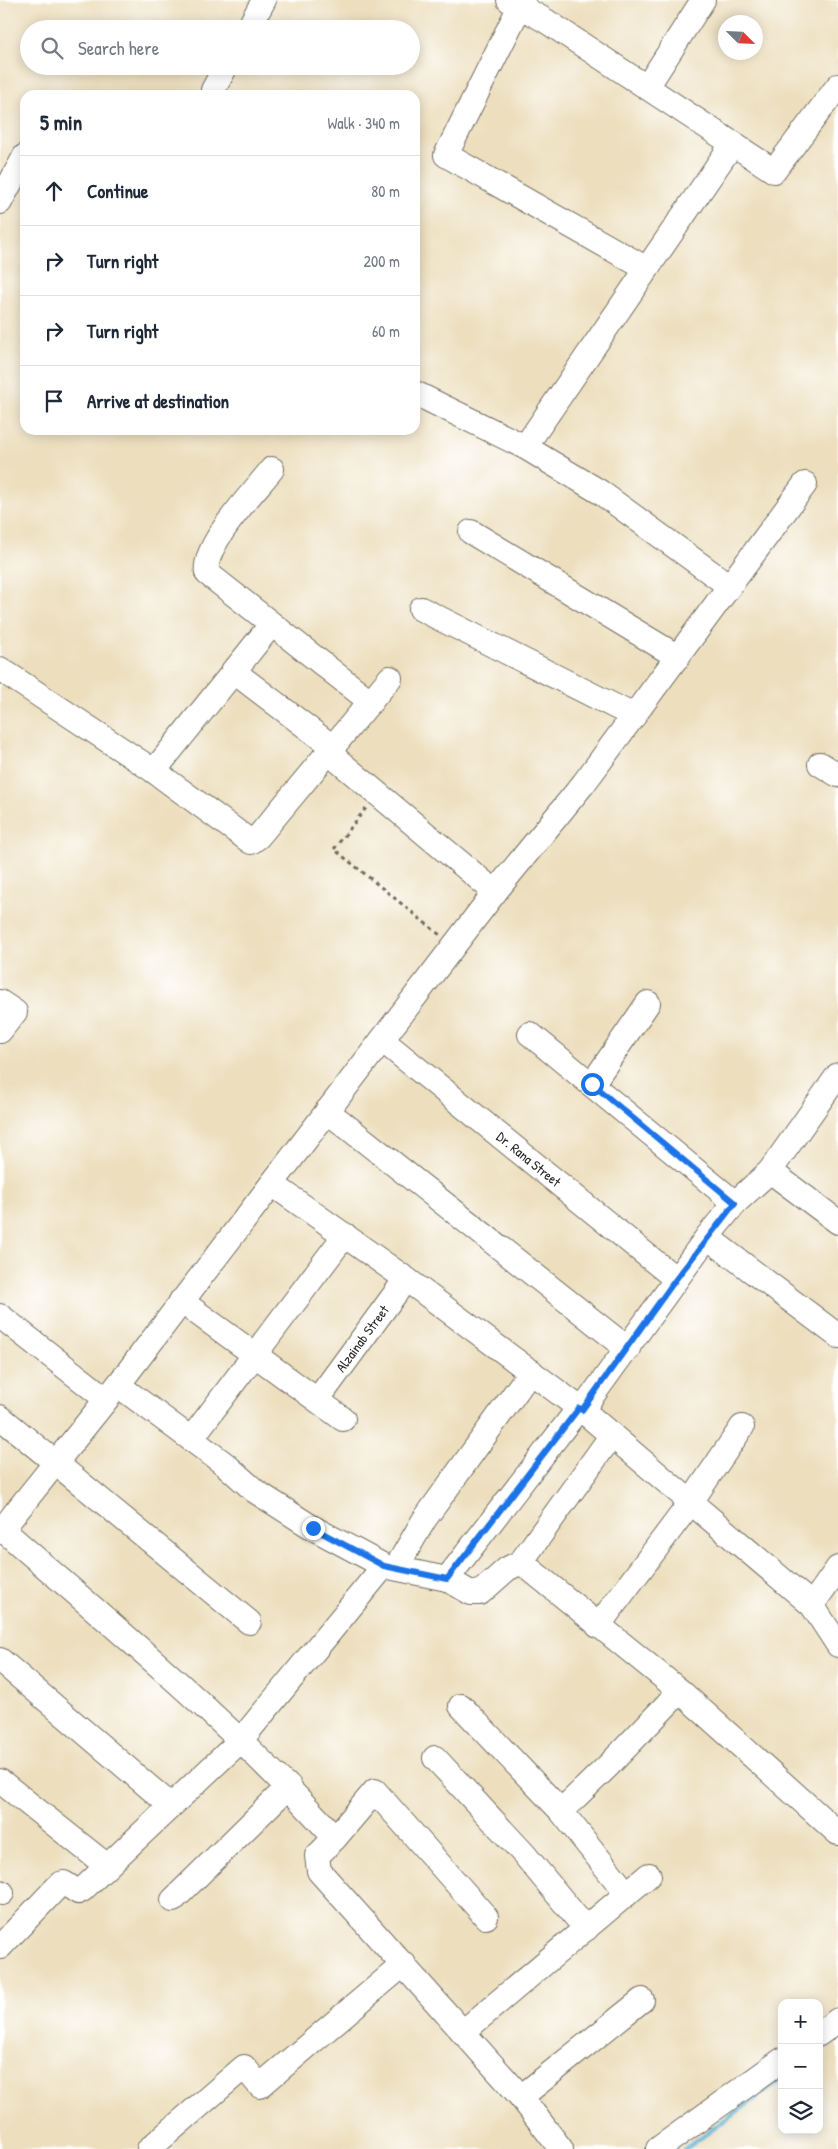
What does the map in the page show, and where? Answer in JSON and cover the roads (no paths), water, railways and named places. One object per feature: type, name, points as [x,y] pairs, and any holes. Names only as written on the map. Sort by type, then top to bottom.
[{"type":"street","points":[[253,20],[264,0]]},
{"type":"street","points":[[647,87],[703,0]]},
{"type":"street","points":[[647,269],[446,155],[517,2],[774,171],[838,86]]},
{"type":"street","points":[[213,90],[221,75]]},
{"type":"street","points":[[525,447],[733,143]]},
{"type":"street","points":[[1,197],[20,173]]},
{"type":"street","points":[[420,394],[525,447],[600,492],[728,585]]},
{"type":"street","points":[[272,469],[222,534],[205,565],[207,573],[370,702]]},
{"type":"street","points":[[335,1838],[289,1786],[241,1740],[1,1530],[112,1392],[495,892],[584,784],[678,657],[728,585],[805,484]]},
{"type":"street","points":[[471,532],[678,657]]},
{"type":"street","points":[[421,610],[634,716]]},
{"type":"street","points":[[154,771],[271,625]]},
{"type":"street","points":[[0,669],[154,771],[251,842],[258,838],[390,678]]},
{"type":"street","points":[[234,671],[331,751],[378,794],[495,892]]},
{"type":"street","points":[[0,1002],[15,1012],[0,1031]]},
{"type":"street","points":[[592,1084],[648,1003]]},
{"type":"street","points":[[530,1034],[735,1203]]},
{"type":"street","name":"Dr. Rana Street","points":[[382,1040],[676,1279]]},
{"type":"street","points":[[447,1579],[628,1349],[707,1237],[735,1203],[770,1172],[838,1075]]},
{"type":"street","points":[[327,1111],[628,1349]]},
{"type":"street","points":[[770,1172],[838,1222]]},
{"type":"street","points":[[272,1184],[346,1235],[581,1409],[812,1606],[838,1645]]},
{"type":"street","points":[[191,1439],[346,1235]]},
{"type":"street","points":[[707,1237],[838,1336]]},
{"type":"street","name":"Alzainab Street","points":[[318,1398],[406,1279]]},
{"type":"street","points":[[181,1301],[318,1398],[343,1419]]},
{"type":"street","points":[[0,1316],[112,1392],[191,1439],[226,1465],[255,1491],[313,1528],[390,1567],[447,1579],[471,1593],[480,1594],[507,1569],[521,1562],[612,1435]]},
{"type":"street","points":[[0,1947],[60,1884],[64,1883],[78,1892],[82,1890],[241,1740],[390,1567],[531,1371]]},
{"type":"street","points":[[0,1417],[249,1622]]},
{"type":"street","points":[[598,1626],[691,1502],[742,1427]]},
{"type":"street","points":[[521,1562],[598,1626],[680,1690],[838,1833]]},
{"type":"street","points":[[812,1606],[838,1568]]},
{"type":"street","points":[[0,1660],[170,1805]]},
{"type":"street","points":[[561,1811],[609,1765],[680,1690]]},
{"type":"street","points":[[461,1706],[561,1811],[627,1894]]},
{"type":"street","points":[[435,1758],[524,1854],[586,1928]]},
{"type":"street","points":[[0,1782],[107,1866]]},
{"type":"street","points":[[173,1900],[289,1786]]},
{"type":"street","points":[[486,1917],[375,1791],[317,1856],[319,1871],[521,2097],[561,2149]]},
{"type":"street","points":[[463,2032],[650,1875]]},
{"type":"street","points":[[149,2149],[244,2067],[260,2086],[404,1964]]},
{"type":"street","points":[[521,2097],[642,2000]]},
{"type":"street","points":[[823,2031],[838,2020]]},
{"type":"street","points":[[658,2149],[778,2063]]},
{"type":"waterway","points":[[823,2048],[838,2038]]},
{"type":"waterway","points":[[685,2149],[778,2082]]}]
